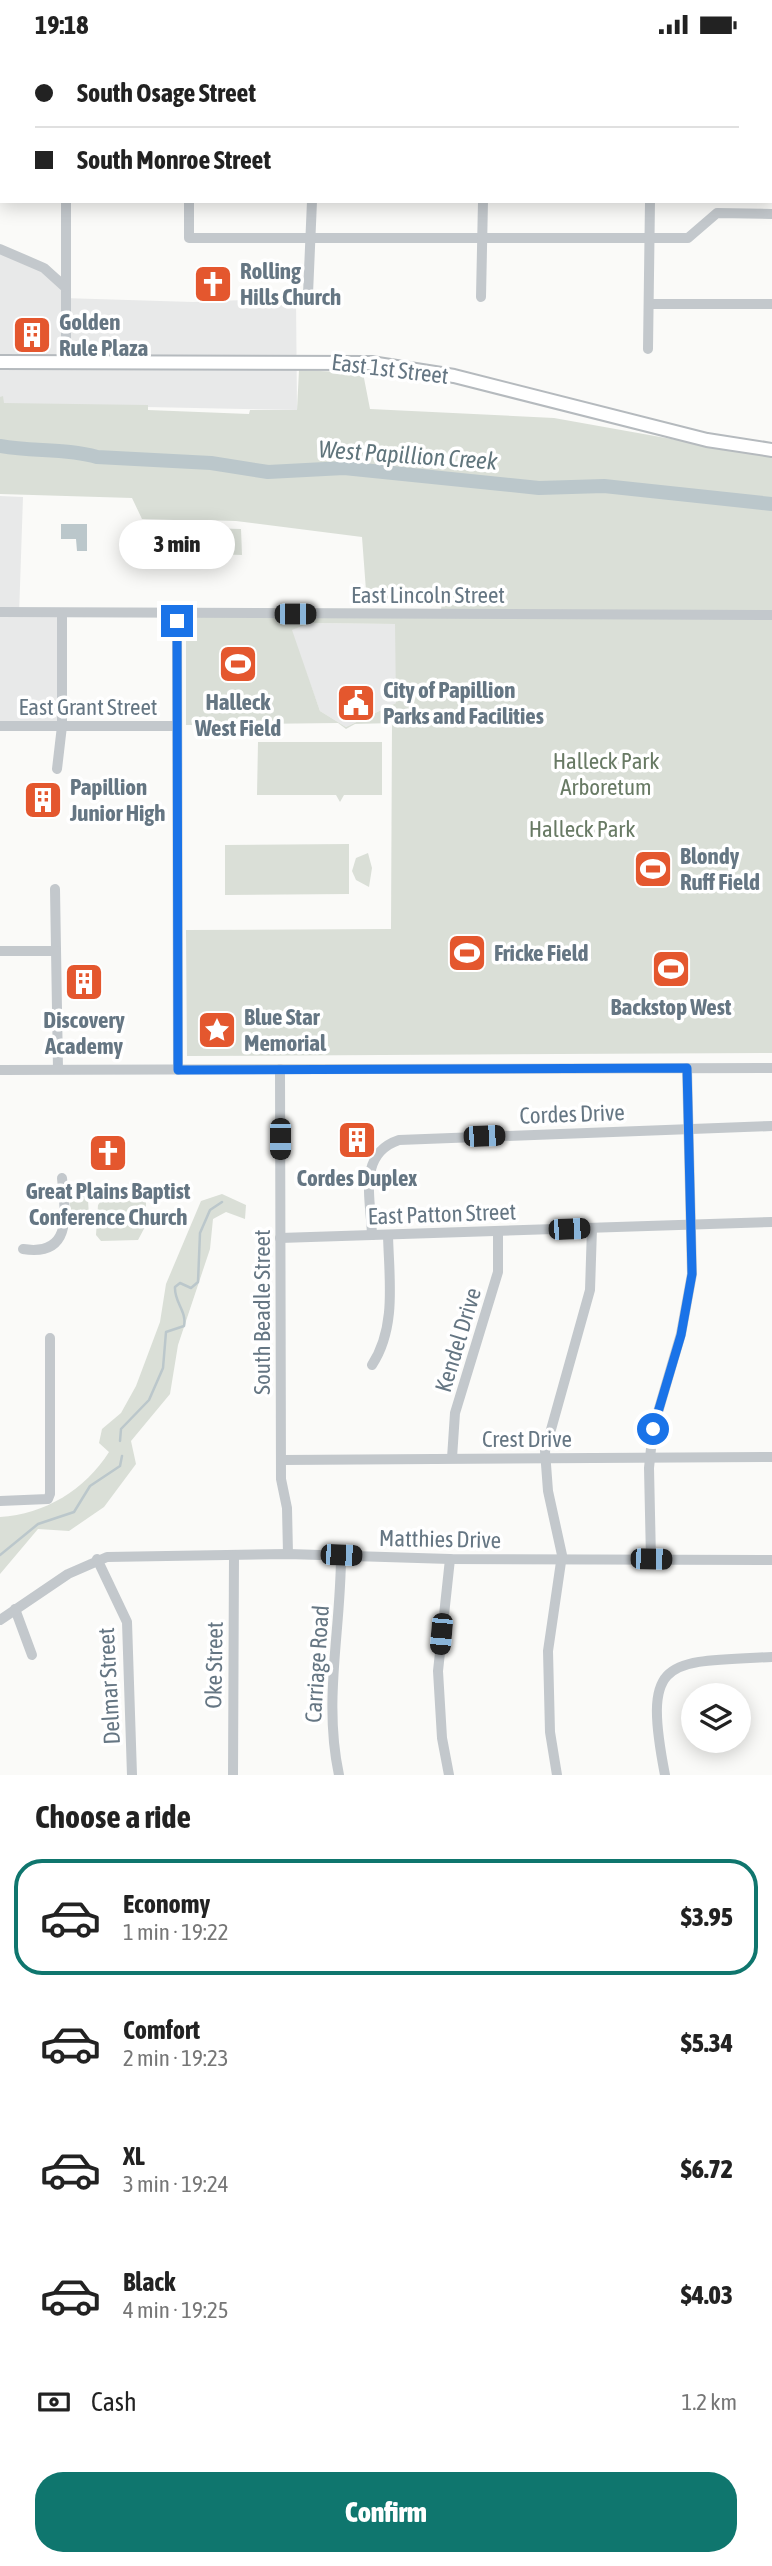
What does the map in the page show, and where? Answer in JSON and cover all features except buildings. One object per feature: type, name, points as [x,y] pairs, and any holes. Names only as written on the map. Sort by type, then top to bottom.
[{"type":"main road","name":"East 1st Street","points":[[0,362],[371,363],[454,376],[707,440],[772,450]]},
{"type":"street","points":[[65,203],[66,361]]},
{"type":"street","points":[[189,203],[189,239],[687,238],[694,236],[717,213],[772,214]]},
{"type":"street","points":[[308,294],[312,203]]},
{"type":"street","points":[[481,297],[482,203]]},
{"type":"street","points":[[648,349],[650,203]]},
{"type":"street","points":[[0,249],[44,268],[65,286]]},
{"type":"street","points":[[44,268],[65,269]]},
{"type":"street","points":[[649,304],[772,304]]},
{"type":"street","name":"East Lincoln Street","points":[[0,613],[772,615]]},
{"type":"street","points":[[57,769],[62,726],[62,613]]},
{"type":"street","points":[[177,613],[178,1070]]},
{"type":"street","name":"East Grant Street","points":[[0,726],[177,726]]},
{"type":"street","points":[[55,889],[58,1069]]},
{"type":"street","points":[[0,951],[56,951]]},
{"type":"street","points":[[651,1559],[650,1458],[653,1429],[687,1305],[693,1225],[687,1068]]},
{"type":"street","points":[[0,1070],[772,1068]]},
{"type":"street","name":"South Beadle Street","points":[[280,1069],[282,1460],[288,1554]]},
{"type":"street","name":"Cordes Drive","points":[[372,1235],[371,1167],[379,1150],[399,1140],[772,1126]]},
{"type":"street","points":[[23,1249],[44,1250],[52,1246],[63,1232],[62,1178]]},
{"type":"street","name":"East Patton Street","points":[[281,1238],[772,1222]]},
{"type":"street","points":[[557,1775],[550,1732],[548,1661],[562,1560],[545,1458],[557,1400],[590,1290],[592,1229]]},
{"type":"street","name":"Kendel Drive","points":[[452,1458],[455,1413],[498,1272],[498,1232]]},
{"type":"street","points":[[372,1365],[386,1332],[390,1308],[388,1235]]},
{"type":"street","points":[[0,1501],[39,1501],[49,1497],[51,1338]]},
{"type":"street","name":"Crest Drive","points":[[282,1460],[772,1457]]},
{"type":"street","name":"Matthies Drive","points":[[0,1620],[68,1574],[97,1559],[124,1555],[288,1554],[450,1559],[772,1560]]},
{"type":"street","name":"Oke Street","points":[[233,1775],[234,1555]]},
{"type":"street","name":"Carriage Road","points":[[339,1775],[332,1743],[330,1687],[341,1608],[341,1555]]},
{"type":"street","name":"Delmar Street","points":[[97,1559],[127,1622],[132,1775]]},
{"type":"street","points":[[449,1775],[442,1738],[438,1671],[450,1559]]},
{"type":"street","points":[[15,1609],[32,1655]]},
{"type":"street","points":[[665,1775],[656,1712],[656,1694],[664,1678],[683,1664],[699,1660],[772,1657]]},
{"type":"shaded area","points":[[0,252],[61,276],[63,298],[193,302],[296,298],[297,410],[0,404]]},
{"type":"shaded area","points":[[0,496],[23,497],[19,616],[57,617],[58,722],[0,722]]},
{"type":"shaded area","points":[[61,524],[87,524],[87,551],[77,551],[76,539],[61,539]]},
{"type":"shaded area","name":"City of Papillion Parks and Facilities","points":[[310,623],[396,624],[396,703],[346,727],[320,711],[291,630]]},
{"type":"green space","name":"Halleck Park","points":[[299,370],[363,373],[370,409],[554,418],[772,457],[772,1053],[187,1056],[186,930],[391,929],[392,723],[355,724],[346,729],[338,723],[186,725],[186,608],[441,609],[442,604],[367,604],[362,537],[236,521],[202,520],[201,528],[241,529],[242,555],[174,553],[174,520],[142,519],[132,498],[0,494],[0,397],[3,396],[4,403],[148,405],[148,410],[249,414],[250,410],[297,410]],"holes":[[[310,623],[395,624],[396,703],[346,727],[320,711],[292,630]]]},
{"type":"green space","points":[[258,742],[382,742],[382,795],[344,795],[340,802],[336,795],[257,795]]},
{"type":"green space","points":[[349,844],[349,894],[225,895],[225,845]]},
{"type":"green space","points":[[368,853],[372,868],[369,887],[356,880],[352,871],[356,858]]},
{"type":"green space","points":[[87,1184],[89,1216],[71,1216],[68,1186]]},
{"type":"green space","points":[[107,1193],[146,1196],[146,1225],[138,1240],[101,1241],[96,1235],[98,1205]]},
{"type":"green space","points":[[222,1194],[246,1205],[245,1219],[226,1212],[213,1219],[210,1249],[178,1345],[170,1394],[131,1441],[136,1464],[104,1507],[69,1531],[38,1529],[0,1574],[0,1517],[33,1511],[62,1498],[88,1478],[109,1452],[99,1443],[102,1429],[121,1413],[136,1386],[160,1322],[166,1284],[201,1201]]},
{"type":"waterway","name":"West Papillion Creek","points":[[0,446],[73,452],[97,457],[211,463],[268,472],[344,468],[539,488],[604,486],[772,504]]},
{"type":"waterway","points":[[120,1441],[121,1429],[149,1400],[163,1368],[166,1332],[184,1326],[184,1316],[175,1287],[180,1283],[191,1288],[198,1282],[200,1233],[210,1210],[222,1202]]},
{"type":"waterway","points":[[0,1555],[38,1524],[74,1512],[90,1486],[120,1466],[122,1456]]},
{"type":"place","name":"Rolling Hills Church","points":[[213,284]]},
{"type":"place","name":"Golden Rule Plaza","points":[[32,335]]},
{"type":"place","name":"Halleck West Field","points":[[238,664]]},
{"type":"place","name":"City of Papillion Parks and Facilities","points":[[356,703]]},
{"type":"place","name":"Papillion Junior High","points":[[43,800]]},
{"type":"place","name":"Blondy Ruff Field","points":[[653,869]]},
{"type":"place","name":"Fricke Field","points":[[467,953]]},
{"type":"place","name":"Backstop West","points":[[671,969]]},
{"type":"place","name":"Discovery Academy","points":[[84,982]]},
{"type":"place","name":"Blue Star Memorial","points":[[217,1030]]},
{"type":"place","name":"Cordes Duplex","points":[[357,1140]]},
{"type":"place","name":"Great Plains Baptist Conference Church","points":[[108,1153]]},
{"type":"route","points":[[177,621],[178,1070],[687,1068],[693,1225],[692,1274],[681,1335],[653,1429]]},
{"type":"park label","name":"Halleck Park Arboretum","points":[[606,774]]}]
